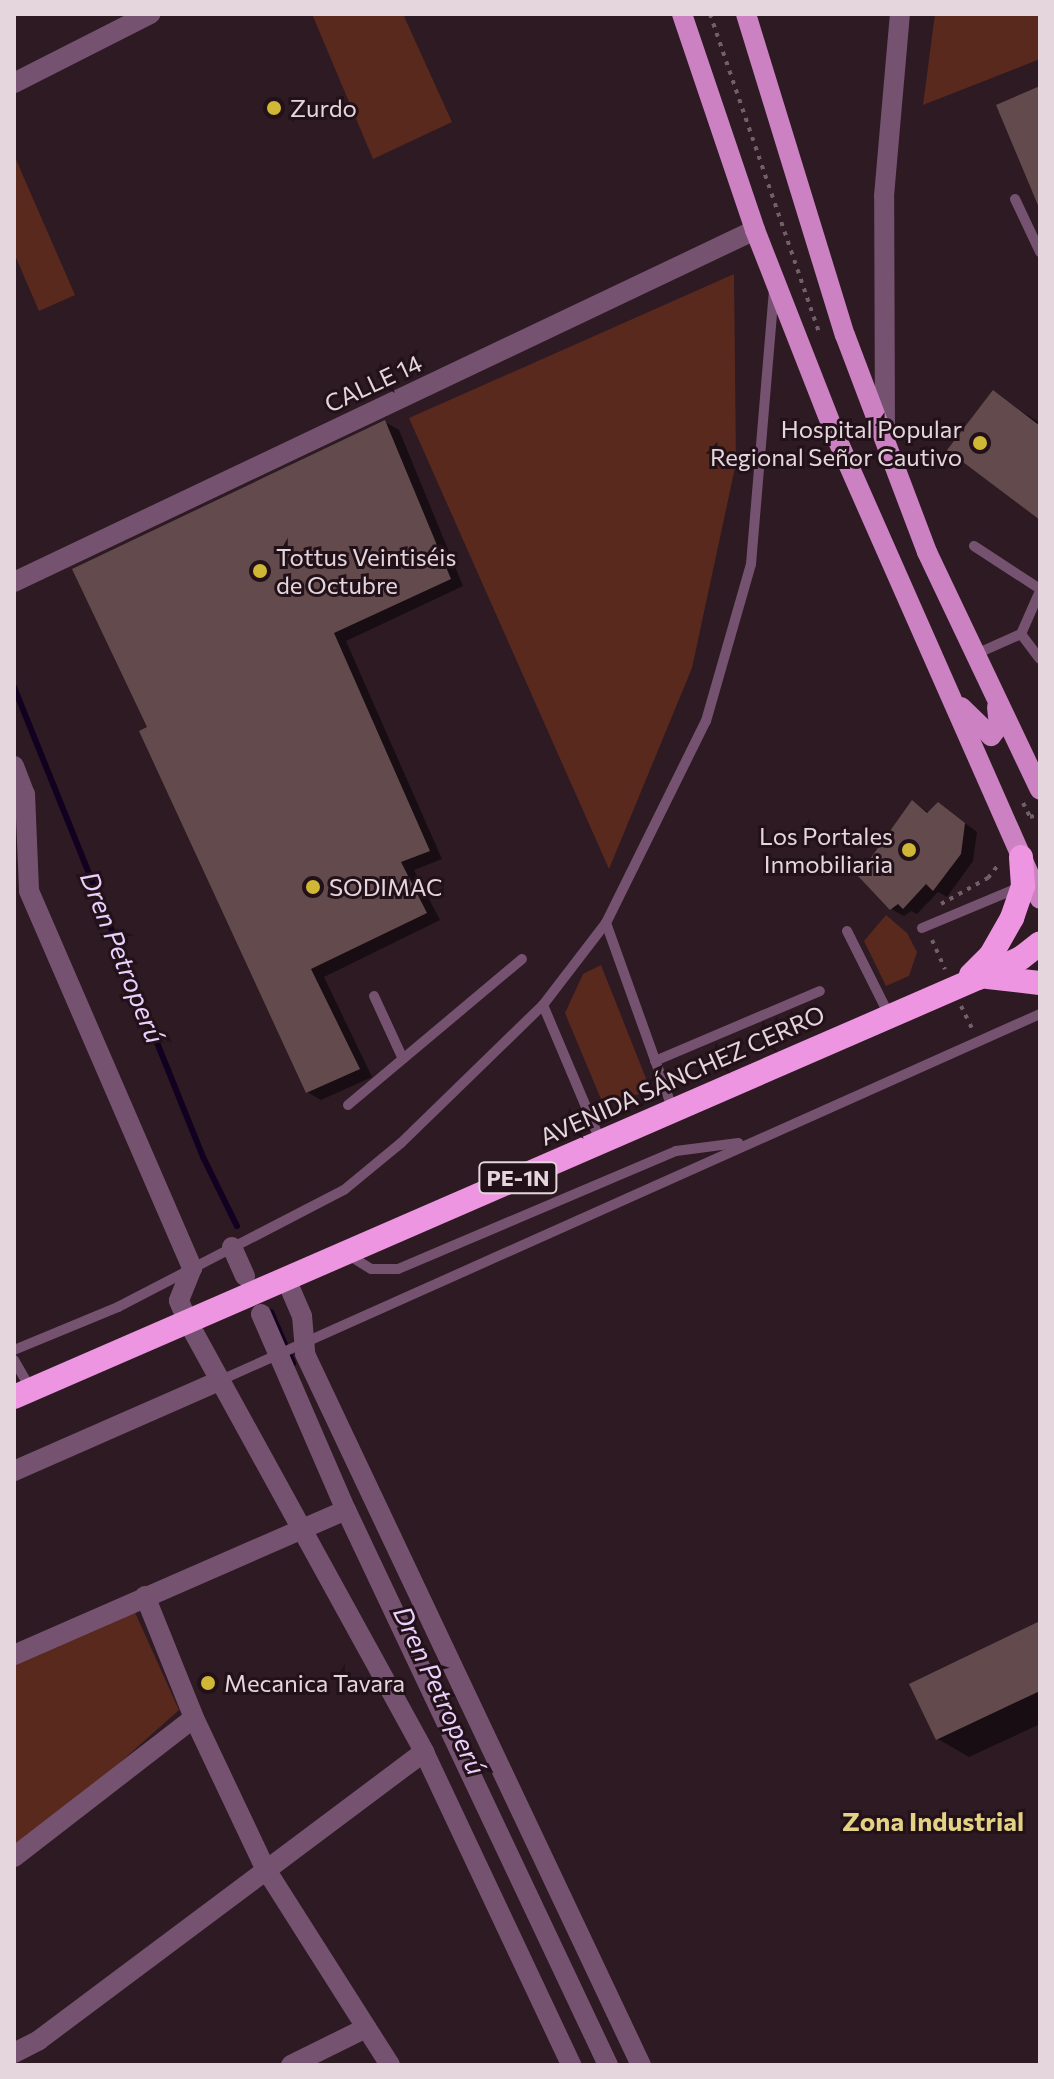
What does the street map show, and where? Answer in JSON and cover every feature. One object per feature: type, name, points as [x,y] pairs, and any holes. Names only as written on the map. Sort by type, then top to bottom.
[{"type":"highway","points":[[964,983],[1004,936],[1031,892],[1021,857]]},
{"type":"highway","name":"AVENIDA SÁNCHEZ CERRO","points":[[23,1393],[1034,952]]},
{"type":"highway","points":[[964,983],[1021,976],[1040,983]]},
{"type":"main road","points":[[682,14],[775,282],[936,666],[1021,857]]},
{"type":"main road","points":[[746,14],[845,335],[886,444],[927,552],[1040,790]]},
{"type":"main road","points":[[936,666],[955,699],[991,736],[999,720],[990,684]]},
{"type":"street","points":[[14,83],[150,14]]},
{"type":"street","points":[[886,444],[884,196],[900,14]]},
{"type":"street","name":"CALLE 14","points":[[14,582],[755,230]]},
{"type":"street","points":[[14,766],[29,891],[192,1268],[179,1301],[188,1322],[424,1752],[571,2065]]},
{"type":"street","points":[[232,1247],[245,1276]]},
{"type":"street","points":[[286,1279],[302,1316],[305,1354],[641,2065]]},
{"type":"street","points":[[261,1314],[346,1510],[608,2065]]},
{"type":"street","points":[[14,1471],[221,1380]]},
{"type":"street","points":[[14,1655],[346,1510]]},
{"type":"street","points":[[145,1596],[194,1718],[265,1868],[390,2065]]},
{"type":"street","points":[[14,1857],[194,1718]]},
{"type":"street","points":[[14,2053],[39,2040],[424,1752]]},
{"type":"street","points":[[291,2065],[366,2028]]},
{"type":"lane","points":[[1015,199],[1040,252]]},
{"type":"lane","points":[[14,1350],[118,1307],[344,1190],[373,1168],[543,1005],[606,923],[706,721],[751,564],[775,282]]},
{"type":"lane","points":[[974,546],[1040,590],[1021,634],[976,654]]},
{"type":"lane","points":[[1021,634],[1040,659]]},
{"type":"lane","points":[[925,927],[1031,892]]},
{"type":"lane","points":[[606,923],[673,1110]]},
{"type":"lane","points":[[847,931],[889,1015]]},
{"type":"lane","points":[[348,1105],[522,959]]},
{"type":"lane","points":[[655,1061],[820,991]]},
{"type":"lane","points":[[374,996],[403,1059]]},
{"type":"lane","points":[[543,1005],[601,1142]]},
{"type":"lane","points":[[221,1380],[303,1340],[1040,1014]]},
{"type":"lane","points":[[346,1253],[371,1269],[398,1269],[676,1151],[752,1141]]},
{"type":"lane","points":[[14,1360],[23,1393]]},
{"type":"path","points":[[978,1041],[964,983],[925,927],[946,897],[993,873],[1002,855],[1000,831],[1040,814]]},
{"type":"shaded area","points":[[312,14],[403,14],[452,122],[373,159]]},
{"type":"shaded area","points":[[935,14],[1040,14],[1040,59],[923,105]]},
{"type":"shaded area","points":[[14,155],[75,295],[39,311],[14,253]]},
{"type":"shaded area","points":[[734,274],[736,463],[692,668],[609,869],[409,418]]},
{"type":"shaded area","points":[[886,915],[907,933],[917,952],[909,976],[886,986],[864,941]]},
{"type":"shaded area","points":[[601,965],[651,1091],[603,1104],[565,1013],[583,974]]},
{"type":"shaded area","points":[[133,1608],[179,1710],[33,1840],[14,1850],[14,1662]]},
{"type":"building","points":[[1040,86],[1040,210],[996,105]]},
{"type":"building","points":[[993,390],[1040,426],[1040,520],[947,450]]},
{"type":"building","points":[[385,420],[451,579],[334,633],[430,851],[401,862],[427,913],[311,969],[360,1069],[306,1093],[139,731],[147,727],[72,569]]},
{"type":"building","points":[[912,800],[927,813],[938,802],[965,823],[961,854],[933,891],[926,884],[903,909],[898,904],[890,910],[858,876]]},
{"type":"building","points":[[1040,1621],[1040,1691],[936,1740],[909,1684]]},
{"type":"waterway","name":"Dren Petroperú","points":[[14,687],[203,1157],[237,1226]]},
{"type":"waterway","name":"Dren Petroperú","points":[[271,1312],[293,1363]]},
{"type":"place","name":"Zurdo","points":[[274,108]]},
{"type":"place","name":"Hospital Popular Regional Señor Cautivo","points":[[980,443]]},
{"type":"place","name":"Tottus Veintiséis de Octubre","points":[[260,571]]},
{"type":"place","name":"Los Portales Inmobiliaria","points":[[909,850]]},
{"type":"place","name":"SODIMAC","points":[[313,887]]},
{"type":"place","name":"Mecanica Tavara","points":[[208,1683]]},
{"type":"district","name":"Zona Industrial","points":[[933,1821]]}]
